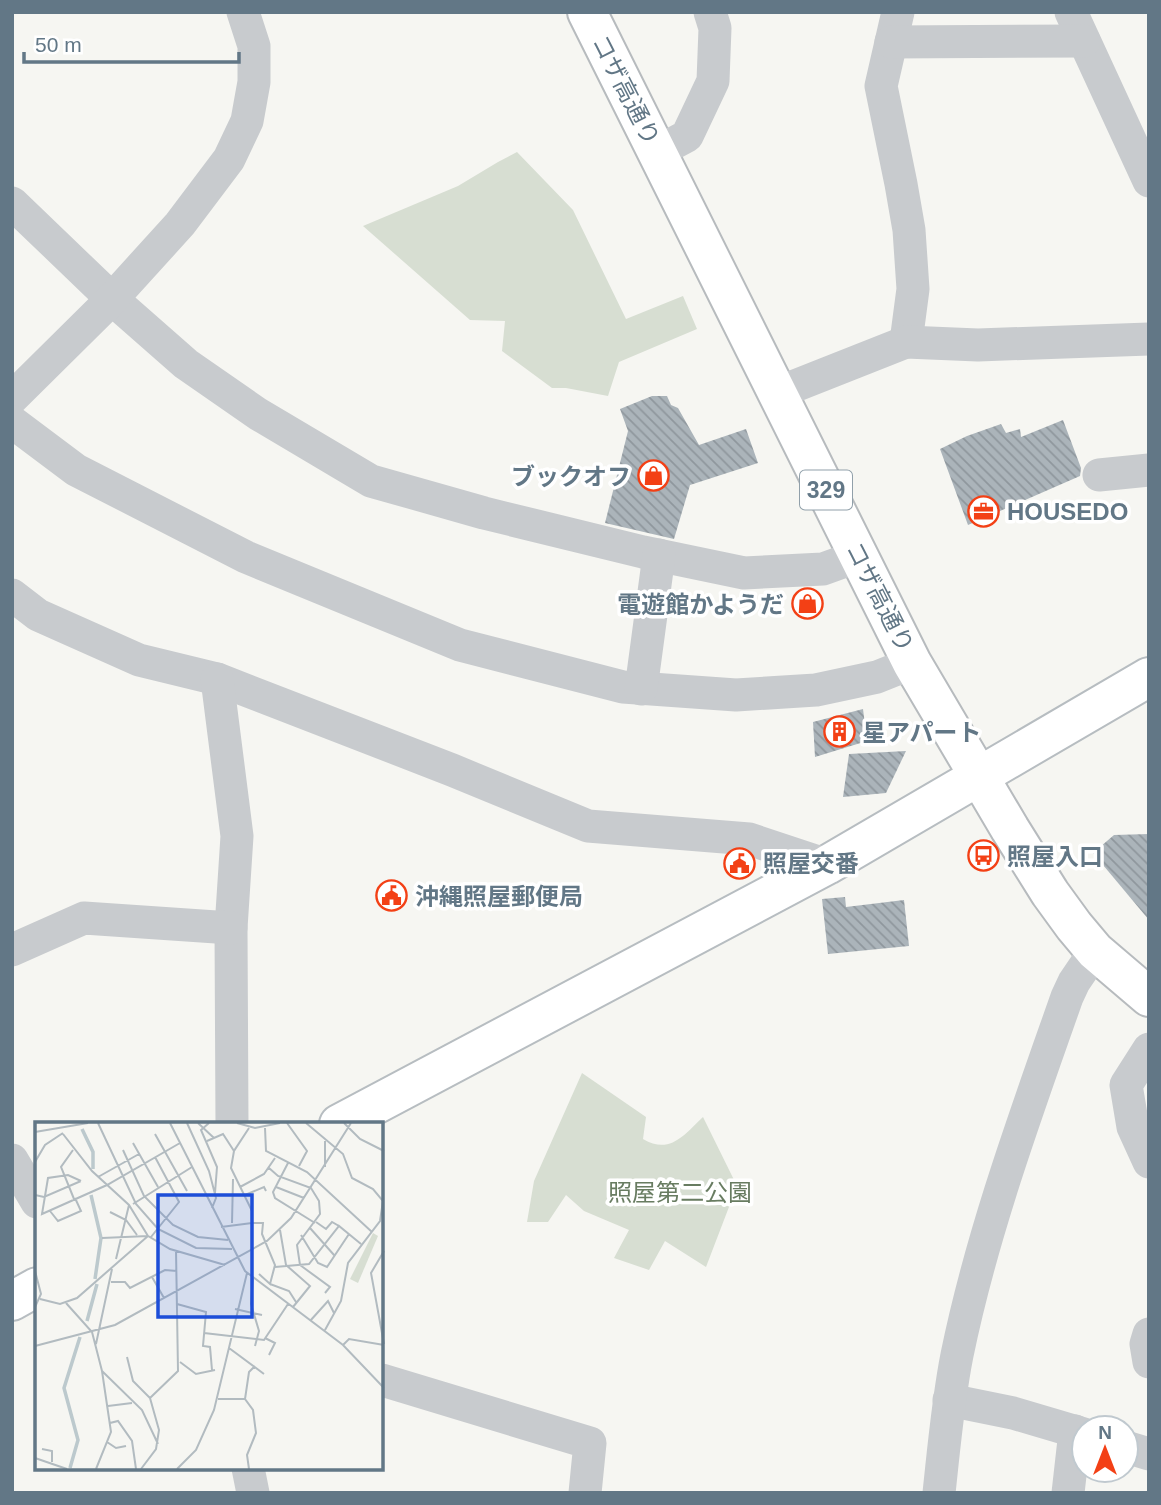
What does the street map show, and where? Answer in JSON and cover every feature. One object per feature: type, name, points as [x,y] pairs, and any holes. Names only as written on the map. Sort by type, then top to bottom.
[{"type":"main road","name":"コザ高通り","points":[[587,12],[912,663],[1050,893],[1095,951],[1149,997]]},
{"type":"main road","points":[[343,1122],[827,866],[1149,677]]},
{"type":"main road","points":[[12,1301],[35,1288]]},
{"type":"street","points":[[657,152],[687,136],[713,81],[715,28],[710,12]]},
{"type":"street","points":[[12,398],[112,299],[180,223],[229,159],[247,121],[254,82],[254,46],[244,14]]},
{"type":"street","points":[[906,342],[913,289],[909,230],[881,86],[894,27],[1078,27],[1149,181]]},
{"type":"street","points":[[12,203],[112,299],[186,364],[258,414],[371,481],[484,513],[744,573],[823,569],[859,556]]},
{"type":"street","points":[[777,393],[906,342],[978,345],[1149,339]]},
{"type":"street","points":[[12,422],[76,470],[246,557],[460,645],[623,687],[736,695],[816,690],[877,677],[912,663]]},
{"type":"street","points":[[1099,475],[1149,470]]},
{"type":"street","points":[[641,690],[659,555]]},
{"type":"street","points":[[12,595],[38,615],[139,660],[217,679],[588,825],[749,839],[827,866]]},
{"type":"street","points":[[217,679],[237,835],[231,928],[232,1122]]},
{"type":"street","points":[[12,950],[83,918],[231,928]]},
{"type":"street","points":[[939,1493],[949,1400],[961,1335],[995,1210],[1067,997],[1095,951]]},
{"type":"street","points":[[1149,1049],[1126,1085],[1133,1127],[1149,1162]]},
{"type":"street","points":[[12,1160],[35,1199]]},
{"type":"street","points":[[1149,1334],[1146,1344],[1149,1362]]},
{"type":"street","points":[[383,1380],[590,1443],[585,1493]]},
{"type":"street","points":[[949,1400],[1013,1413],[1070,1430]]},
{"type":"street","points":[[248,1470],[253,1493]]},
{"type":"green space","points":[[517,152],[573,210],[626,319],[683,296],[697,329],[619,362],[608,396],[552,388],[502,351],[505,321],[470,320],[363,226],[458,186]]},
{"type":"green space","name":"照屋第二公園","points":[[582,1073],[646,1117],[643,1139],[653,1143],[661,1145],[676,1141],[703,1117],[737,1186],[706,1267],[665,1241],[649,1270],[614,1258],[629,1230],[584,1211],[566,1195],[548,1222],[527,1222],[534,1181]]},
{"type":"building","points":[[652,396],[667,396],[671,405],[678,408],[699,445],[746,429],[758,463],[690,485],[674,539],[605,523],[628,431],[620,409]]},
{"type":"building","points":[[1063,420],[1081,468],[1080,476],[968,525],[940,449],[1001,424],[1006,433],[1020,429],[1021,437]]},
{"type":"building","name":"星アパート","points":[[863,709],[867,741],[815,757],[813,722]]},
{"type":"building","points":[[906,751],[886,793],[843,797],[849,754]]},
{"type":"building","points":[[1149,834],[1149,920],[1093,853],[1114,835]]},
{"type":"building","points":[[845,897],[846,907],[904,900],[909,946],[828,954],[822,899]]},
{"type":"place","name":"ブックオフ","points":[[654,476]]},
{"type":"place","name":"HOUSEDO","points":[[984,511]]},
{"type":"place","name":"電遊館かようだ","points":[[807,604]]},
{"type":"place","name":"星アパート","points":[[839,732]]},
{"type":"place","name":"照屋入口","points":[[984,856]]},
{"type":"place","name":"照屋交番","points":[[740,863]]},
{"type":"place","name":"沖縄照屋郵便局","points":[[392,896]]}]
